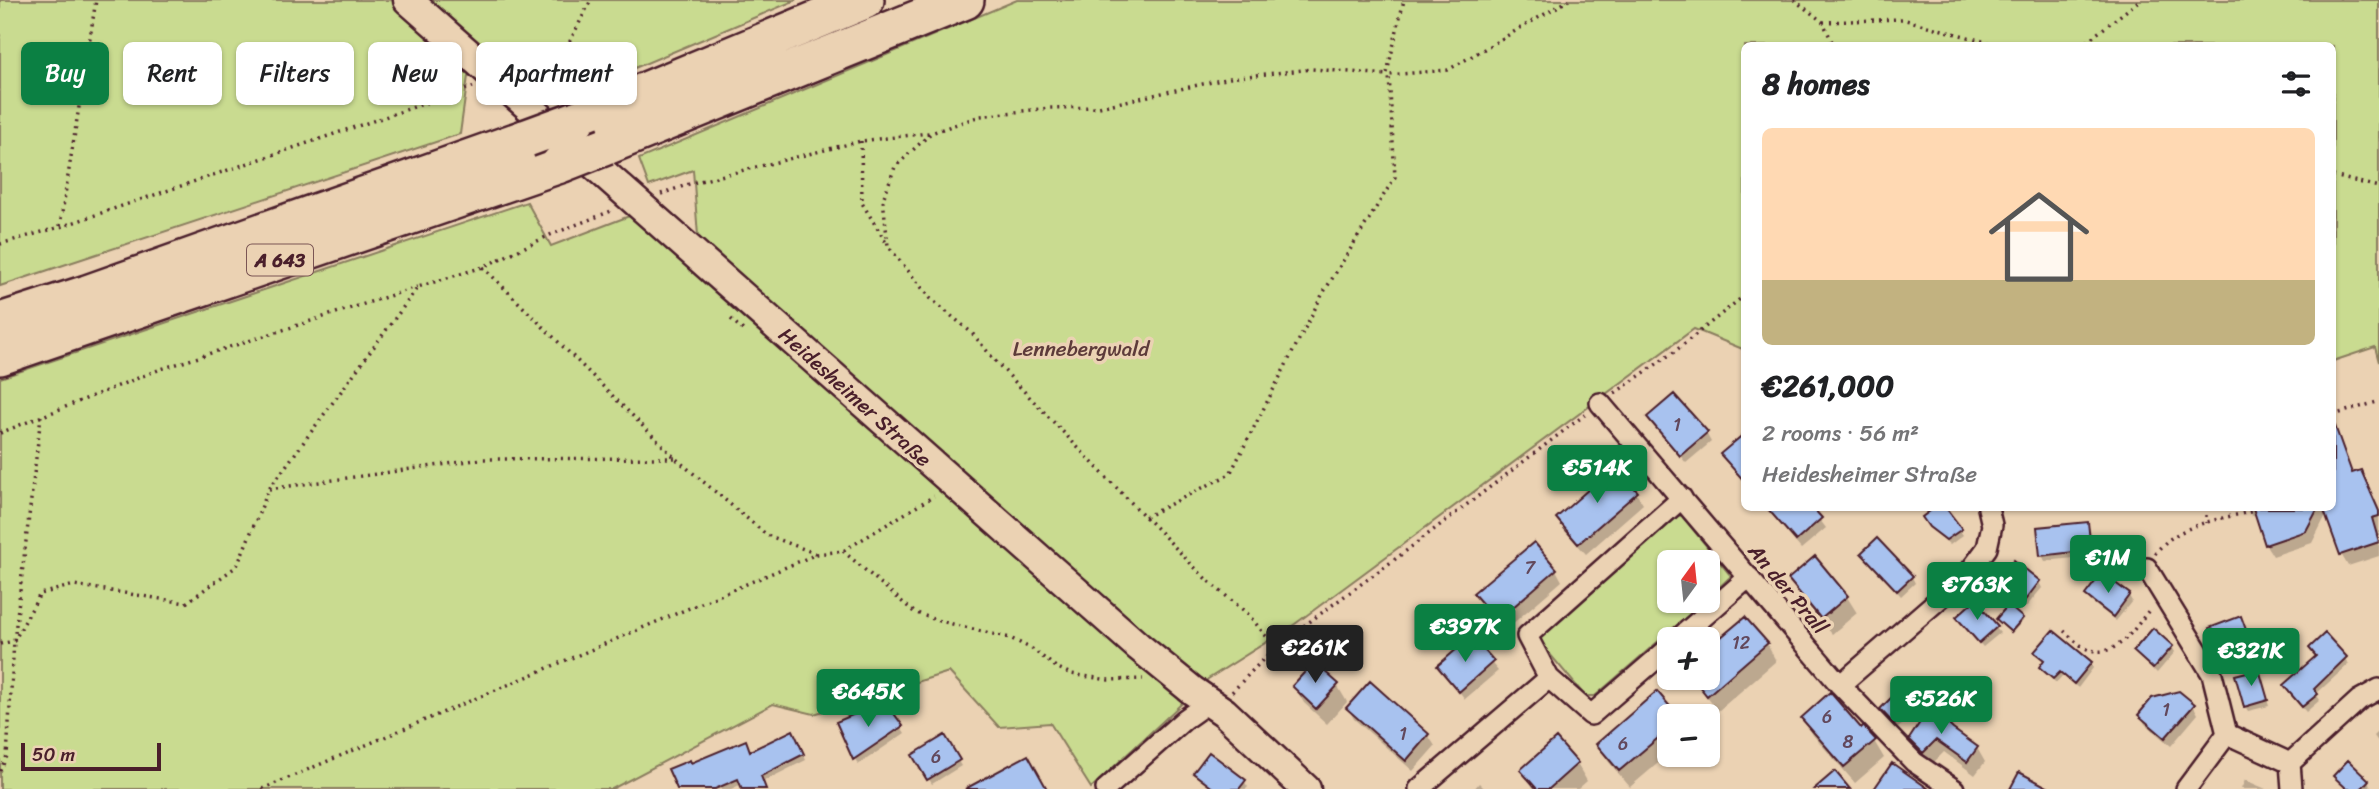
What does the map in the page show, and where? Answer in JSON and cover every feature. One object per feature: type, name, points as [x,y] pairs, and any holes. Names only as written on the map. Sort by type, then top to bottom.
[{"type":"highway","name":"A 643","points":[[0,322],[87,294],[576,120],[865,0]]},
{"type":"highway","name":"A 643","points":[[0,356],[559,164],[965,0]]},
{"type":"main road","name":"Heidesheimer Straße","points":[[408,0],[476,59]]},
{"type":"main road","name":"Heidesheimer Straße","points":[[528,105],[1156,663],[1224,712],[1306,789]]},
{"type":"street","name":"An der Prall","points":[[1600,403],[1840,685],[1914,762],[1954,789]]},
{"type":"street","points":[[1657,658],[1591,715],[1549,678],[1527,636],[1682,498]]},
{"type":"street","points":[[1840,685],[1967,575],[1987,548],[1992,525],[1989,511]]},
{"type":"street","points":[[2147,568],[2212,674],[2227,734]]},
{"type":"street","points":[[1692,627],[1749,577]]},
{"type":"street","points":[[1419,789],[1549,678]]},
{"type":"street","points":[[2290,763],[2359,700],[2379,689]]},
{"type":"street","points":[[1106,789],[1185,719],[1209,702]]},
{"type":"street","points":[[2227,734],[2290,763]]},
{"type":"street","points":[[2186,789],[2227,734]]},
{"type":"street","points":[[2290,763],[2292,789]]},
{"type":"path","points":[[60,227],[96,0]]},
{"type":"path","points":[[570,42],[591,0]]},
{"type":"path","points":[[1145,517],[1230,474],[1322,295],[1395,177],[1388,74],[1404,0]]},
{"type":"path","points":[[0,433],[158,370],[483,267],[550,235],[692,183],[861,141],[931,133],[980,116],[1049,108],[1099,107],[1230,78],[1311,69],[1388,74],[1448,69],[1569,0]]},
{"type":"path","points":[[1794,0],[1823,22],[1832,42]]},
{"type":"path","points":[[2086,42],[2140,0]]},
{"type":"path","points":[[1823,22],[1902,19],[1986,42]]},
{"type":"path","points":[[0,244],[60,227],[476,85]]},
{"type":"path","points":[[888,246],[883,199],[895,167],[931,133]]},
{"type":"path","points":[[861,141],[862,203],[888,246],[931,299],[972,333],[996,363],[1207,580],[1248,614],[1275,647]]},
{"type":"path","points":[[2336,177],[2379,187]]},
{"type":"path","points":[[483,267],[675,458],[766,535],[817,554]]},
{"type":"path","points":[[0,644],[14,640],[40,594],[74,585],[186,603],[237,566],[270,489],[418,287]]},
{"type":"path","points":[[1209,702],[1229,695],[1275,647],[1600,403],[1674,352],[1741,298]]},
{"type":"path","points":[[2336,414],[2379,403]]},
{"type":"path","points":[[0,771],[7,756],[14,640],[41,416]]},
{"type":"path","points":[[270,489],[483,458],[675,458]]},
{"type":"path","points":[[262,789],[817,554],[843,551],[955,485]]},
{"type":"path","points":[[2206,511],[2206,523]]},
{"type":"path","points":[[2147,568],[2158,550],[2176,536],[2206,523],[2254,511]]},
{"type":"path","points":[[843,551],[914,612],[1010,638],[1070,674],[1109,680],[1149,679]]},
{"type":"path","points":[[2064,631],[2089,650],[2105,652],[2117,647],[2164,595]]},
{"type":"green space","points":[[0,0],[796,0],[637,67],[637,42],[476,42],[476,73],[468,76],[460,134],[0,286]]},
{"type":"green space","name":"Lennebergwald","points":[[1017,0],[2379,0],[2379,362],[2375,347],[2336,360],[2336,42],[1741,42],[1741,348],[1694,329],[1295,624],[1208,679],[1091,788],[1050,723],[999,727],[949,672],[814,714],[773,704],[612,789],[0,789],[0,378],[527,202],[551,246],[632,215],[682,262],[698,236],[693,170],[649,186],[639,159]]},
{"type":"green space","points":[[1677,515],[1682,516],[1710,550],[1657,550],[1657,613],[1691,613],[1675,627],[1657,627],[1657,642],[1595,696],[1585,696],[1538,640],[1539,636]]},
{"type":"green space","points":[[1720,563],[1731,576],[1720,587]]},
{"type":"building","points":[[1674,394],[1708,432],[1680,456],[1647,417]]},
{"type":"building","points":[[2336,429],[2352,473],[2361,470],[2379,511],[2379,516],[2372,518],[2379,542],[2340,555],[2324,511],[2336,511]]},
{"type":"building","points":[[1741,436],[1741,478],[1720,454]]},
{"type":"building","points":[[1615,466],[1638,492],[1578,544],[1556,518]]},
{"type":"building","points":[[1770,511],[1816,511],[1822,518],[1796,541]]},
{"type":"building","points":[[1930,511],[1948,511],[1962,529],[1946,540],[1929,527],[1922,517]]},
{"type":"building","points":[[2254,511],[2316,511],[2306,531],[2265,545]]},
{"type":"building","points":[[2088,522],[2091,550],[2040,556],[2037,527]]},
{"type":"building","points":[[1877,538],[1913,576],[1897,591],[1861,553]]},
{"type":"building","points":[[1534,542],[1557,569],[1497,621],[1473,593]]},
{"type":"building","points":[[1815,556],[1848,596],[1821,619],[1788,579]]},
{"type":"building","points":[[2014,560],[2040,581],[2022,604],[1995,582]]},
{"type":"building","points":[[2102,573],[2130,594],[2113,617],[2085,595]]},
{"type":"building","points":[[1975,600],[1998,626],[1979,643],[1956,617]]},
{"type":"building","points":[[2008,605],[2023,618],[2011,632],[1996,619]]},
{"type":"building","points":[[2241,616],[2250,641],[2218,652],[2209,628]]},
{"type":"building","points":[[1745,617],[1768,643],[1720,685],[1720,638]]},
{"type":"building","points":[[2153,628],[2173,646],[2153,669],[2133,651]]},
{"type":"building","points":[[2053,630],[2092,662],[2074,684],[2060,672],[2053,679],[2039,667],[2044,660],[2034,652]]},
{"type":"building","points":[[2325,633],[2347,657],[2314,689],[2318,694],[2302,707],[2283,685],[2316,656],[2309,648]]},
{"type":"building","points":[[1472,636],[1494,661],[1459,692],[1437,666]]},
{"type":"building","points":[[1314,662],[1339,684],[1316,709],[1292,686]]},
{"type":"building","points":[[2259,669],[2268,700],[2244,707],[2235,675]]},
{"type":"building","points":[[1370,681],[1429,734],[1406,761],[1346,708]]},
{"type":"building","points":[[1906,683],[1923,699],[1894,724],[1880,709]]},
{"type":"building","points":[[1702,690],[1714,690],[1707,696]]},
{"type":"building","points":[[1657,691],[1668,704],[1657,704],[1657,739],[1619,771],[1596,744]]},
{"type":"building","points":[[2179,691],[2195,704],[2165,738],[2138,715],[2152,698]]},
{"type":"building","points":[[1830,692],[1861,728],[1863,726],[1876,740],[1844,767],[1801,718]]},
{"type":"building","points":[[887,704],[903,726],[853,760],[836,722],[869,708],[872,713]]},
{"type":"building","points":[[1930,707],[1953,729],[1978,747],[1967,762],[1936,740],[1923,753],[1909,739]]},
{"type":"building","points":[[793,730],[804,754],[761,776],[766,789],[742,789],[738,779],[715,789],[677,789],[668,769],[690,760],[691,763],[746,740],[750,751]]},
{"type":"building","points":[[945,735],[960,760],[927,780],[912,755]]},
{"type":"building","points":[[1556,738],[1578,763],[1549,789],[1537,789],[1520,770]]},
{"type":"building","points":[[1209,752],[1246,780],[1239,789],[1214,789],[1193,773]]},
{"type":"building","points":[[1028,755],[1047,789],[965,789]]},
{"type":"building","points":[[2348,760],[2369,780],[2361,789],[2347,789],[2333,776]]},
{"type":"building","points":[[1892,763],[1929,789],[1874,789]]},
{"type":"building","points":[[1835,771],[1850,789],[1814,789]]},
{"type":"building","points":[[2019,772],[2051,789],[2010,789]]}]
